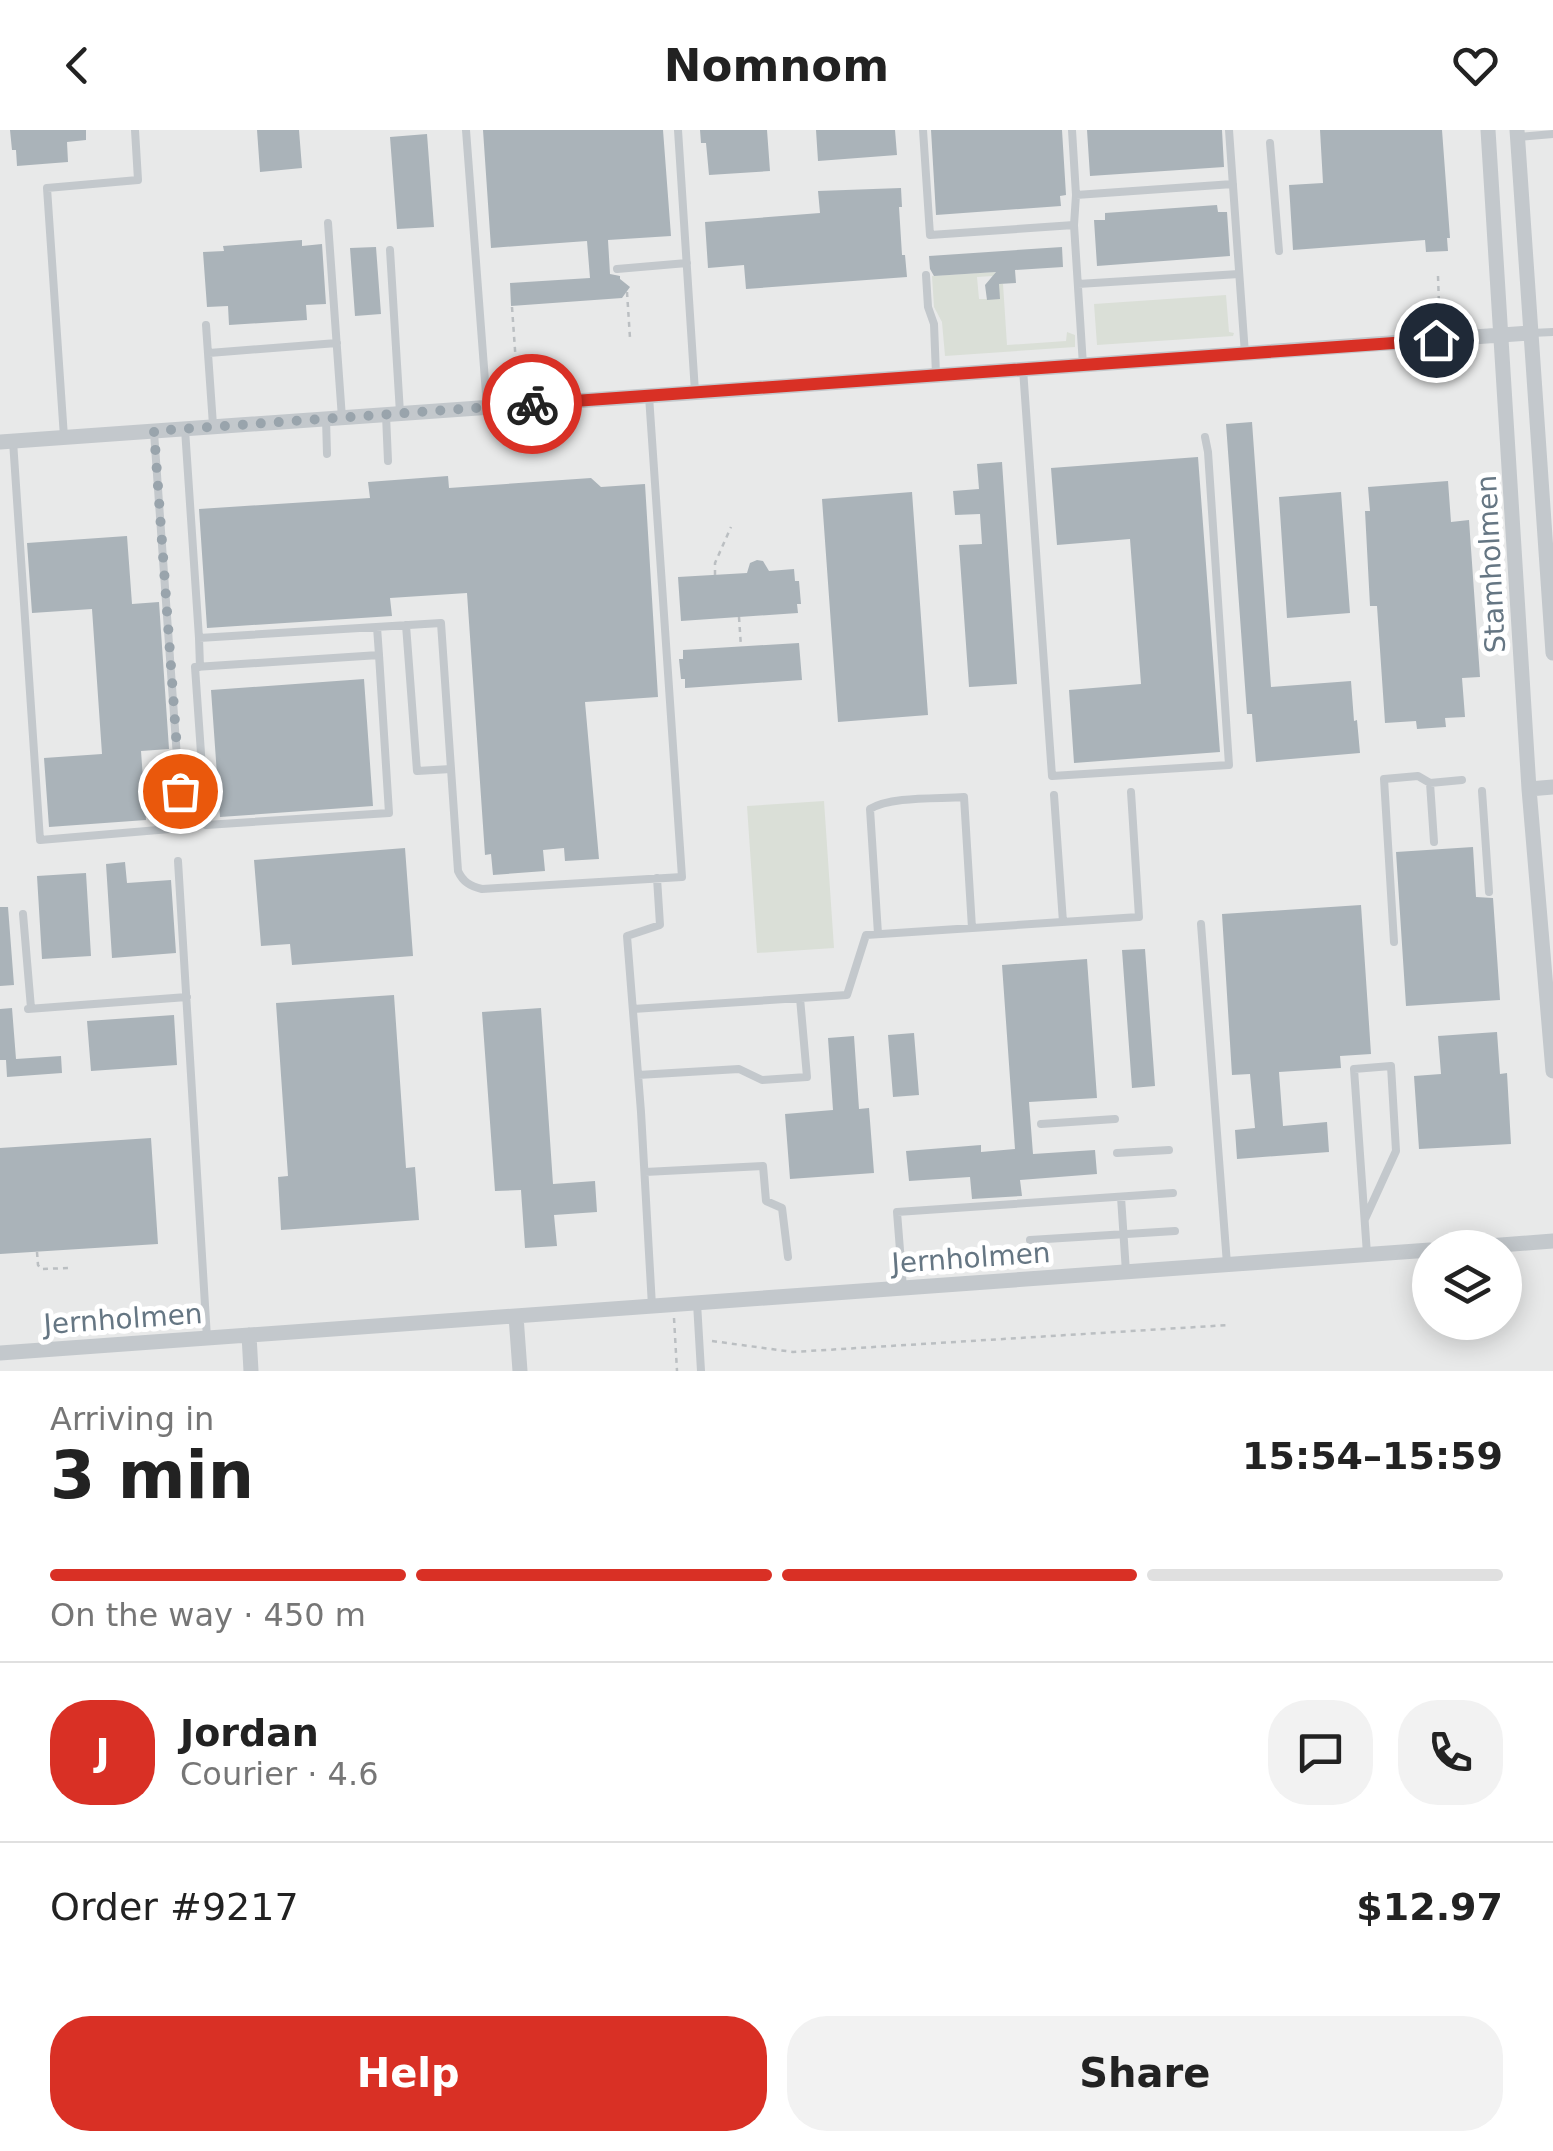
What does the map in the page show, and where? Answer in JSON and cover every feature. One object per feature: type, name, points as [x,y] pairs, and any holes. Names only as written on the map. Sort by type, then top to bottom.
[{"type":"street","name":"Stamholmen","points":[[1488,130],[1529,789],[1553,1071]]},
{"type":"street","name":"Stamholmen","points":[[1517,133],[1553,653]]},
{"type":"street","points":[[6,442],[1532,333]]},
{"type":"street","points":[[1529,789],[1553,788]]},
{"type":"street","points":[[1522,1243],[1553,1241]]},
{"type":"street","name":"Jernholmen","points":[[0,1353],[1412,1251]]},
{"type":"street","points":[[516,1316],[520,1371]]},
{"type":"street","points":[[249,1335],[251,1371]]},
{"type":"lane","points":[[64,437],[47,188],[138,180],[135,130]]},
{"type":"lane","points":[[466,130],[487,407]]},
{"type":"lane","points":[[678,130],[695,392]]},
{"type":"lane","points":[[923,130],[930,235],[1074,225]]},
{"type":"lane","points":[[1072,130],[1083,365]]},
{"type":"lane","points":[[1230,130],[1245,354]]},
{"type":"lane","points":[[1517,133],[1553,134]]},
{"type":"lane","points":[[1270,142],[1279,251]]},
{"type":"lane","points":[[1076,196],[1233,184]]},
{"type":"lane","points":[[328,223],[337,342],[334,418],[328,454]]},
{"type":"lane","points":[[388,462],[393,414],[390,250]]},
{"type":"lane","points":[[616,269],[686,264]]},
{"type":"lane","points":[[1078,284],[1240,274]]},
{"type":"lane","points":[[926,275],[928,307],[934,324],[936,375]]},
{"type":"lane","points":[[206,325],[214,427]]},
{"type":"lane","points":[[1532,333],[1553,332]]},
{"type":"lane","points":[[208,353],[337,342]]},
{"type":"lane","points":[[1024,369],[1052,776],[1228,765],[1205,437]]},
{"type":"lane","points":[[199,638],[441,623],[458,870],[462,879],[482,890],[682,876],[649,396]]},
{"type":"lane","points":[[184,429],[200,667]]},
{"type":"lane","points":[[6,442],[40,840],[182,828],[154,431]]},
{"type":"lane","points":[[406,626],[417,771],[451,769]]},
{"type":"lane","points":[[377,627],[379,655],[390,813],[206,825],[195,668],[379,655]]},
{"type":"lane","points":[[1394,942],[1384,779],[1418,776],[1430,784],[1462,780]]},
{"type":"lane","points":[[1430,784],[1434,842]]},
{"type":"lane","points":[[1482,791],[1488,892]]},
{"type":"lane","points":[[633,1009],[847,995],[866,935],[1139,917],[1132,792]]},
{"type":"lane","points":[[1054,795],[1063,922]]},
{"type":"lane","points":[[878,934],[870,810],[880,803],[964,798],[972,928]]},
{"type":"lane","points":[[178,860],[207,1338]]},
{"type":"lane","points":[[652,1306],[627,936],[660,925],[658,878]]},
{"type":"lane","points":[[24,914],[30,1008],[186,997]]},
{"type":"lane","points":[[1201,924],[1227,1264]]},
{"type":"lane","points":[[638,1076],[739,1069],[762,1080],[806,1077],[800,998]]},
{"type":"lane","points":[[1365,1219],[1396,1151],[1391,1066],[1354,1069],[1367,1254]]},
{"type":"lane","points":[[1041,1124],[1115,1119]]},
{"type":"lane","points":[[1117,1153],[1168,1150]]},
{"type":"lane","points":[[645,1172],[763,1166],[766,1201],[782,1208],[788,1256]]},
{"type":"lane","points":[[903,1288],[897,1212],[1173,1193]]},
{"type":"lane","points":[[1120,1197],[1126,1272]]},
{"type":"lane","points":[[1030,1240],[1176,1232]]},
{"type":"lane","points":[[696,1303],[701,1371]]},
{"type":"path","points":[[1438,276],[1440,304]]},
{"type":"path","points":[[626,292],[630,338]]},
{"type":"path","points":[[512,307],[516,364]]},
{"type":"path","points":[[715,575],[714,562],[731,527]]},
{"type":"path","points":[[739,617],[741,646]]},
{"type":"path","points":[[37,1252],[41,1269],[70,1268]]},
{"type":"path","points":[[673,1304],[677,1371]]},
{"type":"path","points":[[699,1340],[792,1352],[1229,1325]]},
{"type":"shaded area","points":[[0,130],[1553,130],[1553,1371],[0,1371]]},
{"type":"shaded area","points":[[996,272],[993,276],[977,277],[979,299],[999,299],[999,284],[1003,284],[1007,345],[1066,341],[1067,332],[1075,335],[1075,347],[945,356],[932,276]]},
{"type":"shaded area","points":[[1226,295],[1229,332],[1233,336],[1097,345],[1094,304]]},
{"type":"shaded area","points":[[824,801],[834,948],[757,953],[747,806]]},
{"type":"building","points":[[10,130],[86,130],[86,140],[67,142],[68,162],[17,166]]},
{"type":"building","points":[[257,130],[299,130],[302,168],[260,172]]},
{"type":"building","points":[[483,130],[663,130],[671,236],[608,240],[610,274],[620,276],[630,287],[622,298],[511,306],[510,283],[590,278],[587,241],[491,248]]},
{"type":"building","points":[[700,130],[767,130],[770,171],[709,175],[706,143],[701,143]]},
{"type":"building","points":[[816,130],[895,130],[897,155],[818,161]]},
{"type":"building","points":[[931,130],[1062,130],[1066,195],[1060,196],[1061,206],[936,215]]},
{"type":"building","points":[[1087,130],[1222,130],[1224,167],[1090,176]]},
{"type":"building","points":[[1320,130],[1442,130],[1448,251],[1426,252],[1425,240],[1293,250],[1289,185],[1323,183]]},
{"type":"building","points":[[427,134],[434,227],[397,229],[390,137]]},
{"type":"building","points":[[901,188],[902,255],[907,277],[746,289],[744,265],[708,268],[705,222],[820,213],[818,191]]},
{"type":"building","points":[[1217,205],[1218,212],[1227,212],[1230,256],[1097,266],[1094,220],[1105,220],[1105,213]]},
{"type":"building","points":[[302,240],[302,246],[322,244],[326,304],[306,305],[307,320],[229,325],[228,306],[207,307],[203,252],[224,251],[223,246]]},
{"type":"building","points":[[376,247],[381,314],[355,316],[350,248]]},
{"type":"building","points":[[1062,247],[1063,267],[1015,270],[1016,283],[999,284],[1000,299],[987,300],[985,285],[996,272],[934,276],[930,269],[929,256]]},
{"type":"building","points":[[1252,422],[1271,687],[1351,681],[1360,753],[1256,762],[1252,714],[1247,714],[1226,424]]},
{"type":"building","points":[[1198,457],[1220,752],[1074,763],[1069,690],[1141,684],[1130,539],[1057,545],[1051,468]]},
{"type":"building","points":[[1002,462],[1017,684],[969,687],[959,545],[982,544],[980,514],[955,515],[953,491],[979,489],[977,464]]},
{"type":"building","points":[[448,476],[449,488],[591,478],[601,487],[645,484],[658,697],[585,702],[599,859],[565,861],[564,848],[543,850],[545,871],[493,875],[491,854],[485,855],[467,593],[390,598],[392,616],[207,628],[199,509],[370,498],[368,482]]},
{"type":"building","points":[[1448,481],[1451,522],[1469,520],[1480,677],[1462,678],[1465,717],[1445,718],[1446,727],[1417,729],[1416,721],[1385,723],[1377,606],[1370,606],[1365,511],[1370,511],[1368,487]]},
{"type":"building","points":[[912,492],[928,715],[838,722],[822,499]]},
{"type":"building","points":[[1341,492],[1350,613],[1287,618],[1279,497]]},
{"type":"building","points":[[127,536],[132,604],[159,602],[169,749],[141,751],[146,820],[49,827],[44,758],[102,754],[92,609],[32,613],[27,543]]},
{"type":"building","points":[[763,561],[769,571],[794,569],[795,581],[799,581],[798,613],[681,621],[678,577],[747,573],[750,563]]},
{"type":"building","points":[[799,643],[802,680],[685,688],[685,679],[681,679],[679,659],[683,659],[683,650]]},
{"type":"building","points":[[364,679],[373,806],[220,817],[211,690]]},
{"type":"building","points":[[1473,847],[1476,897],[1493,898],[1500,1000],[1406,1006],[1396,852]]},
{"type":"building","points":[[405,848],[413,956],[292,965],[290,944],[261,946],[254,860]]},
{"type":"building","points":[[125,862],[127,883],[171,880],[176,953],[112,958],[106,864]]},
{"type":"building","points":[[86,873],[91,956],[42,959],[37,876]]},
{"type":"building","points":[[1361,905],[1371,1054],[1340,1056],[1341,1068],[1279,1072],[1283,1126],[1327,1122],[1329,1152],[1237,1159],[1235,1130],[1255,1128],[1250,1074],[1232,1075],[1222,914]]},
{"type":"building","points":[[0,907],[8,907],[14,985],[0,986]]},
{"type":"building","points":[[1145,949],[1155,1086],[1132,1088],[1122,950]]},
{"type":"building","points":[[1087,959],[1097,1098],[1029,1102],[1033,1154],[1095,1150],[1097,1174],[1020,1180],[1022,1196],[972,1199],[970,1177],[909,1181],[906,1151],[981,1145],[981,1152],[1015,1149],[1002,965]]},
{"type":"building","points":[[394,995],[406,1168],[415,1167],[419,1220],[281,1230],[278,1177],[288,1176],[276,1003]]},
{"type":"building","points":[[12,1008],[16,1059],[61,1056],[62,1073],[7,1077],[6,1060],[0,1060],[0,1009]]},
{"type":"building","points":[[541,1008],[553,1184],[595,1181],[597,1212],[554,1215],[557,1246],[525,1248],[521,1190],[495,1191],[482,1012]]},
{"type":"building","points":[[174,1015],[177,1065],[91,1071],[87,1021]]},
{"type":"building","points":[[1497,1032],[1500,1074],[1507,1073],[1511,1144],[1419,1149],[1414,1076],[1441,1074],[1438,1036]]},
{"type":"building","points":[[914,1033],[919,1095],[893,1097],[888,1035]]},
{"type":"building","points":[[854,1036],[859,1109],[869,1108],[874,1173],[790,1179],[785,1114],[833,1110],[828,1038]]},
{"type":"building","points":[[151,1138],[158,1244],[0,1254],[0,1148]]},
{"type":"way so far","points":[[180,791],[154,431],[532,404]]},
{"type":"route","points":[[532,404],[1436,340]]}]
